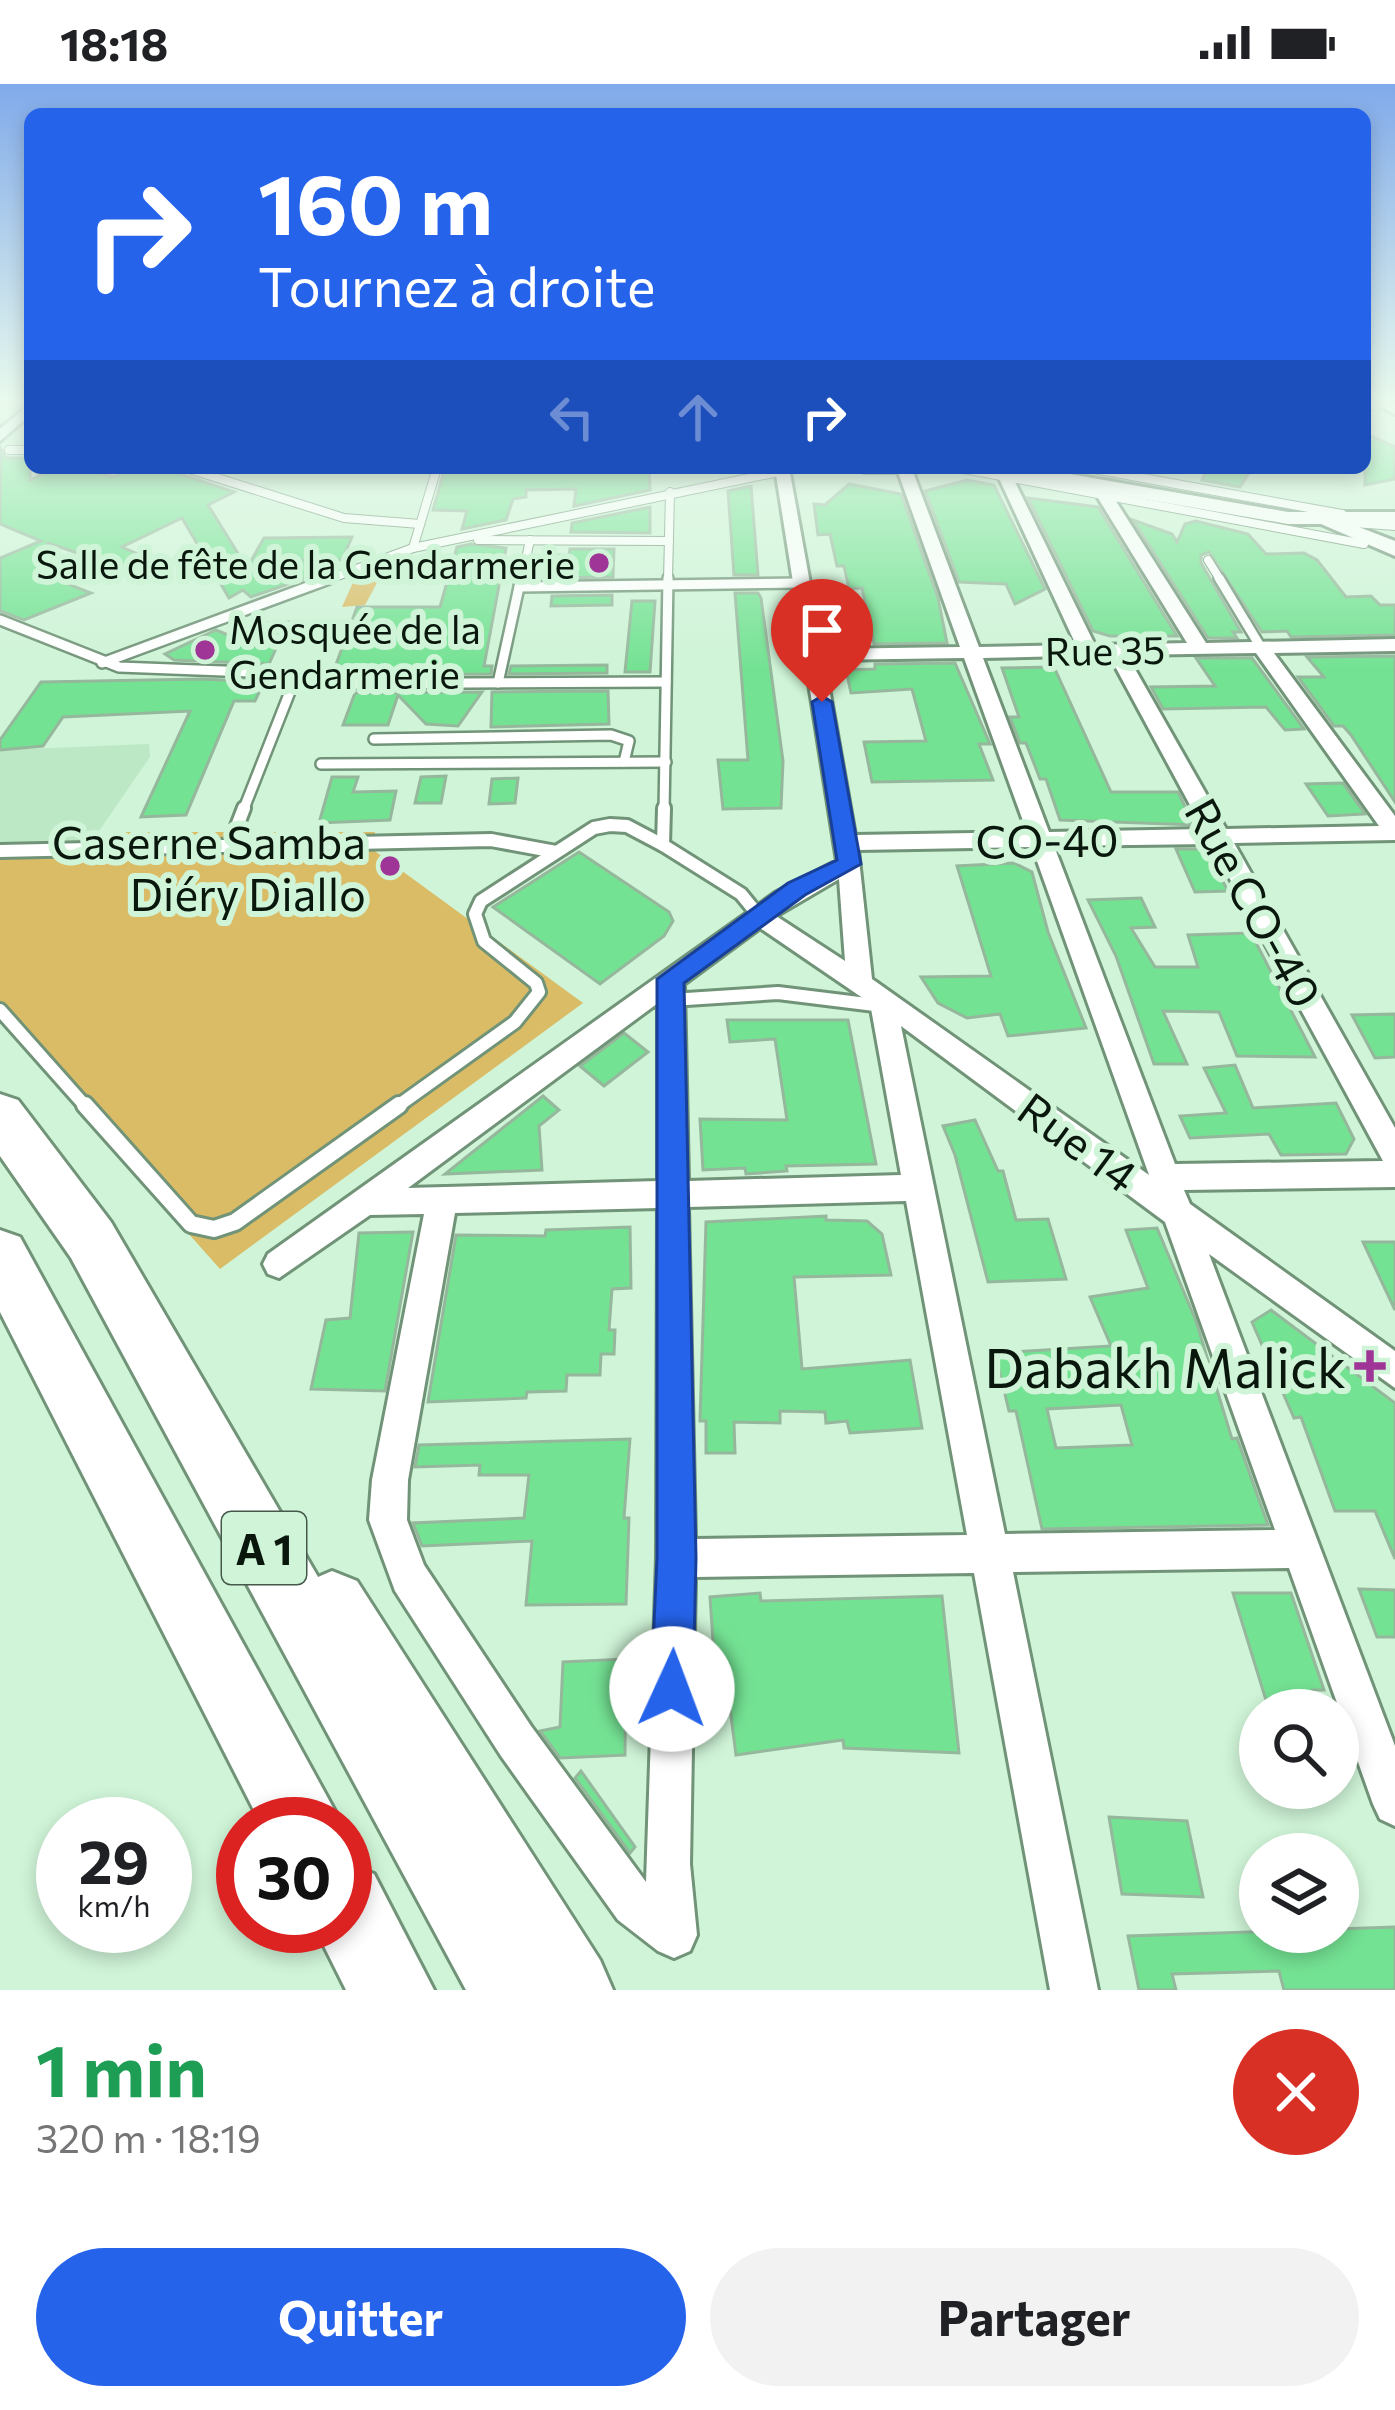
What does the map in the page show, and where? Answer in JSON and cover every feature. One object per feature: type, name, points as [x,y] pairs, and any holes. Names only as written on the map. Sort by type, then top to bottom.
[{"type":"highway","name":"A 1","points":[[0,1115],[91,1240],[512,1990]]},
{"type":"highway","points":[[91,1240],[231,1443],[570,1990]]},
{"type":"highway","name":"A 1","points":[[0,1255],[289,1797]]},
{"type":"highway","points":[[371,1953],[391,1990]]},
{"type":"street","points":[[788,491],[847,853],[918,1188],[1074,1990]]},
{"type":"street","points":[[924,491],[971,652],[1395,1804]]},
{"type":"street","points":[[1012,491],[1087,648]]},
{"type":"street","points":[[1120,491],[1288,518],[1395,522]]},
{"type":"street","points":[[1171,491],[1318,519],[1366,542]]},
{"type":"street","points":[[1105,495],[1199,647]]},
{"type":"street","points":[[1288,518],[1395,552]]},
{"type":"street","points":[[1347,519],[1366,542]]},
{"type":"street","name":"Rue 35","points":[[814,655],[1395,645]]},
{"type":"street","points":[[1260,646],[1395,833]]},
{"type":"street","name":"Rue CO-40","points":[[1114,648],[1395,1155]]},
{"type":"street","name":"CO-40","points":[[847,853],[1040,839],[1395,833]]},
{"type":"street","points":[[279,1264],[671,990],[759,916],[847,853]]},
{"type":"street","name":"Rue 14","points":[[759,916],[1395,1371]]},
{"type":"street","points":[[443,1197],[390,1480],[388,1520],[409,1577],[516,1741],[634,1904],[674,1935],[667,1864],[676,1558],[671,990]]},
{"type":"street","points":[[1164,1177],[1395,1174]]},
{"type":"street","points":[[363,1202],[918,1188]]},
{"type":"street","points":[[676,1558],[1301,1549]]},
{"type":"lane","points":[[259,491],[344,518],[420,524]]},
{"type":"lane","points":[[413,548],[430,491]]},
{"type":"lane","points":[[102,663],[413,548],[675,491]]},
{"type":"lane","points":[[1087,491],[1366,542]]},
{"type":"lane","points":[[1160,491],[1318,519]]},
{"type":"lane","points":[[1205,491],[1347,519]]},
{"type":"lane","points":[[663,844],[670,492]]},
{"type":"lane","points":[[449,540],[669,541]]},
{"type":"lane","points":[[498,683],[530,541]]},
{"type":"lane","points":[[1208,560],[1260,646]]},
{"type":"lane","points":[[519,587],[801,584]]},
{"type":"lane","points":[[0,620],[102,663],[142,670],[274,673],[293,683],[666,682]]},
{"type":"lane","points":[[229,847],[293,683]]},
{"type":"lane","points":[[374,739],[611,735],[629,741],[624,762]]},
{"type":"lane","points":[[321,764],[666,762]]},
{"type":"lane","points":[[0,1010],[191,1224],[214,1229],[235,1222],[515,1022],[535,1001],[536,983],[484,941],[475,914],[481,901],[594,827],[627,826],[663,844],[741,894],[759,916]]},
{"type":"lane","points":[[0,850],[491,840],[556,852]]},
{"type":"lane","points":[[671,990],[875,996]]},
{"type":"shaded area","points":[[406,560],[447,560],[441,575],[398,574],[378,581],[365,605],[342,607],[355,578]]},
{"type":"shaded area","points":[[149,744],[150,757],[90,844],[0,843],[0,750]]},
{"type":"shaded area","points":[[115,832],[375,832],[372,849],[583,1003],[220,1269],[0,1022],[0,845],[96,851]]},
{"type":"building","points":[[0,491],[231,491],[208,505],[247,568],[264,538],[352,537],[342,560],[304,560],[317,574],[251,597],[243,590],[229,598],[182,518],[122,547],[163,565],[157,580],[48,543],[37,572],[91,593],[24,620],[0,611],[0,558],[41,541],[0,524]]},
{"type":"building","points":[[438,491],[526,491],[526,497],[513,499],[506,520],[462,529],[467,511],[433,510]]},
{"type":"building","points":[[576,491],[646,491],[574,506]]},
{"type":"building","points":[[728,491],[751,491],[758,575],[734,575]]},
{"type":"building","points":[[841,491],[901,494],[938,598],[947,643],[874,644],[862,588],[849,589],[844,566],[837,566],[830,534],[818,535],[814,504],[825,505]]},
{"type":"building","points":[[925,491],[997,491],[1045,589],[1015,604],[1006,584],[959,582]]},
{"type":"building","points":[[1028,498],[1098,507],[1177,636],[1110,636],[1093,631]]},
{"type":"building","points":[[650,507],[650,533],[571,532],[572,523]]},
{"type":"building","points":[[1133,520],[1172,534],[1177,542],[1185,524],[1196,521],[1248,534],[1266,554],[1304,553],[1317,560],[1346,597],[1371,596],[1380,605],[1395,605],[1395,635],[1291,637],[1287,631],[1262,632],[1209,552],[1201,555],[1201,563],[1241,632],[1233,632],[1237,638],[1208,638]]},
{"type":"building","points":[[457,547],[506,548],[484,666],[492,666],[491,674],[362,675],[334,670],[357,607],[440,607]]},
{"type":"building","points":[[570,549],[614,549],[613,577],[554,578],[557,555],[569,555]]},
{"type":"building","points":[[735,593],[758,593],[761,598],[783,761],[781,808],[723,809],[718,760],[748,760]]},
{"type":"building","points":[[612,595],[612,605],[551,606],[552,596]]},
{"type":"building","points":[[632,601],[655,601],[650,672],[625,672]]},
{"type":"building","points":[[288,622],[269,664],[174,660],[165,654],[216,630],[254,646],[265,623]]},
{"type":"building","points":[[1395,656],[1395,802],[1351,735],[1343,726],[1334,726],[1298,677],[1324,677],[1307,657]]},
{"type":"building","points":[[1196,658],[1252,658],[1304,729],[1285,730],[1266,707],[1163,709],[1151,687],[1215,686]]},
{"type":"building","points":[[955,663],[990,744],[979,744],[993,780],[872,782],[864,742],[926,741],[912,689],[851,693],[846,670],[875,669],[875,664]]},
{"type":"building","points":[[607,665],[607,673],[509,674],[511,666]]},
{"type":"building","points":[[1054,667],[1111,792],[1178,792],[1194,825],[1060,820],[1046,779],[1040,779],[1010,717],[1019,717],[1002,668]]},
{"type":"building","points":[[41,682],[264,682],[255,701],[234,701],[186,815],[141,817],[190,711],[63,717],[43,746],[0,750],[0,740]]},
{"type":"building","points":[[608,691],[609,724],[491,727],[492,692]]},
{"type":"building","points":[[482,692],[458,726],[426,724],[398,695],[388,725],[343,725],[355,693]]},
{"type":"building","points":[[446,776],[441,803],[415,803],[421,777]]},
{"type":"building","points":[[332,777],[358,777],[353,792],[396,791],[390,820],[319,823]]},
{"type":"building","points":[[518,778],[515,803],[489,804],[492,779]]},
{"type":"building","points":[[1343,783],[1365,814],[1328,816],[1306,784]]},
{"type":"building","points":[[1176,849],[1206,849],[1228,891],[1195,892]]},
{"type":"building","points":[[579,852],[669,912],[673,921],[664,936],[600,984],[493,907]]},
{"type":"building","points":[[1014,863],[1032,872],[1048,932],[1086,1028],[1008,1036],[1000,1014],[967,1018],[938,1003],[921,977],[991,976],[957,866]]},
{"type":"building","points":[[1141,898],[1155,927],[1131,928],[1155,967],[1198,967],[1188,935],[1251,933],[1315,1057],[1237,1056],[1219,1012],[1163,1011],[1187,1064],[1154,1064],[1116,956],[1088,900]]},
{"type":"building","points":[[1395,1014],[1395,1057],[1375,1058],[1352,1015]]},
{"type":"building","points":[[727,1020],[848,1020],[876,1164],[786,1166],[787,1171],[746,1174],[745,1168],[703,1170],[700,1119],[787,1120],[775,1039],[730,1042]]},
{"type":"building","points":[[624,1033],[648,1052],[604,1086],[580,1066]]},
{"type":"building","points":[[1235,1065],[1253,1108],[1336,1103],[1354,1139],[1346,1154],[1281,1155],[1269,1134],[1190,1138],[1180,1116],[1226,1113],[1204,1068]]},
{"type":"building","points":[[543,1096],[559,1110],[539,1126],[542,1170],[445,1174]]},
{"type":"building","points":[[975,1120],[998,1171],[1003,1171],[1016,1220],[1048,1219],[1066,1279],[988,1282],[943,1126]]},
{"type":"building","points":[[826,1216],[826,1220],[867,1221],[882,1234],[891,1275],[794,1277],[802,1369],[910,1360],[922,1428],[850,1433],[847,1421],[826,1423],[825,1412],[780,1411],[780,1423],[734,1422],[735,1453],[706,1453],[706,1421],[700,1421],[706,1222]]},
{"type":"building","points":[[630,1227],[631,1288],[612,1289],[609,1330],[615,1330],[614,1354],[601,1354],[600,1375],[567,1375],[566,1391],[527,1392],[526,1398],[428,1402],[456,1235],[545,1236],[546,1230]]},
{"type":"building","points":[[1157,1228],[1196,1321],[1232,1439],[1237,1438],[1268,1525],[1042,1529],[1016,1411],[1009,1411],[995,1353],[1111,1346],[1090,1297],[1148,1288],[1126,1230]],"holes":[[[1121,1405],[1132,1445],[1056,1448],[1047,1409]]]},
{"type":"building","points":[[413,1232],[385,1391],[311,1389],[326,1320],[350,1318],[359,1233]]},
{"type":"building","points":[[1363,1242],[1395,1242],[1395,1310]]},
{"type":"building","points":[[1271,1310],[1395,1403],[1395,1559],[1375,1511],[1335,1511],[1301,1417],[1294,1418],[1252,1322]]},
{"type":"building","points":[[630,1439],[624,1518],[629,1518],[626,1604],[526,1605],[532,1541],[422,1546],[413,1523],[524,1518],[529,1475],[479,1475],[480,1465],[415,1467],[419,1445]]},
{"type":"building","points":[[1359,1589],[1395,1590],[1395,1637],[1377,1637]]},
{"type":"building","points":[[760,1593],[761,1601],[942,1596],[959,1753],[844,1748],[843,1740],[736,1755],[729,1700],[717,1701],[710,1597]]},
{"type":"building","points":[[1233,1593],[1291,1593],[1324,1689],[1263,1689]]},
{"type":"building","points":[[626,1659],[625,1755],[560,1758],[540,1731],[560,1727],[563,1662]]},
{"type":"building","points":[[581,1771],[635,1847],[630,1853],[575,1778]]},
{"type":"building","points":[[1109,1817],[1187,1821],[1203,1897],[1122,1894]]},
{"type":"building","points":[[1395,1927],[1395,1990],[1284,1990],[1279,1971],[1172,1974],[1176,1990],[1139,1990],[1128,1936],[1239,1932],[1239,1953],[1359,1953],[1359,1928]]},
{"type":"place","name":"Salle de fête de la Gendarmerie","points":[[599,563]]},
{"type":"place","name":"Mosquée de la Gendarmerie","points":[[205,650]]},
{"type":"place","name":"Caserne Samba Diéry Diallo","points":[[390,866]]},
{"type":"place","name":"Dabakh Malick","points":[[1370,1366]]},
{"type":"route","points":[[672,1689],[676,1558],[670,979],[796,889],[849,864],[822,702]]}]
